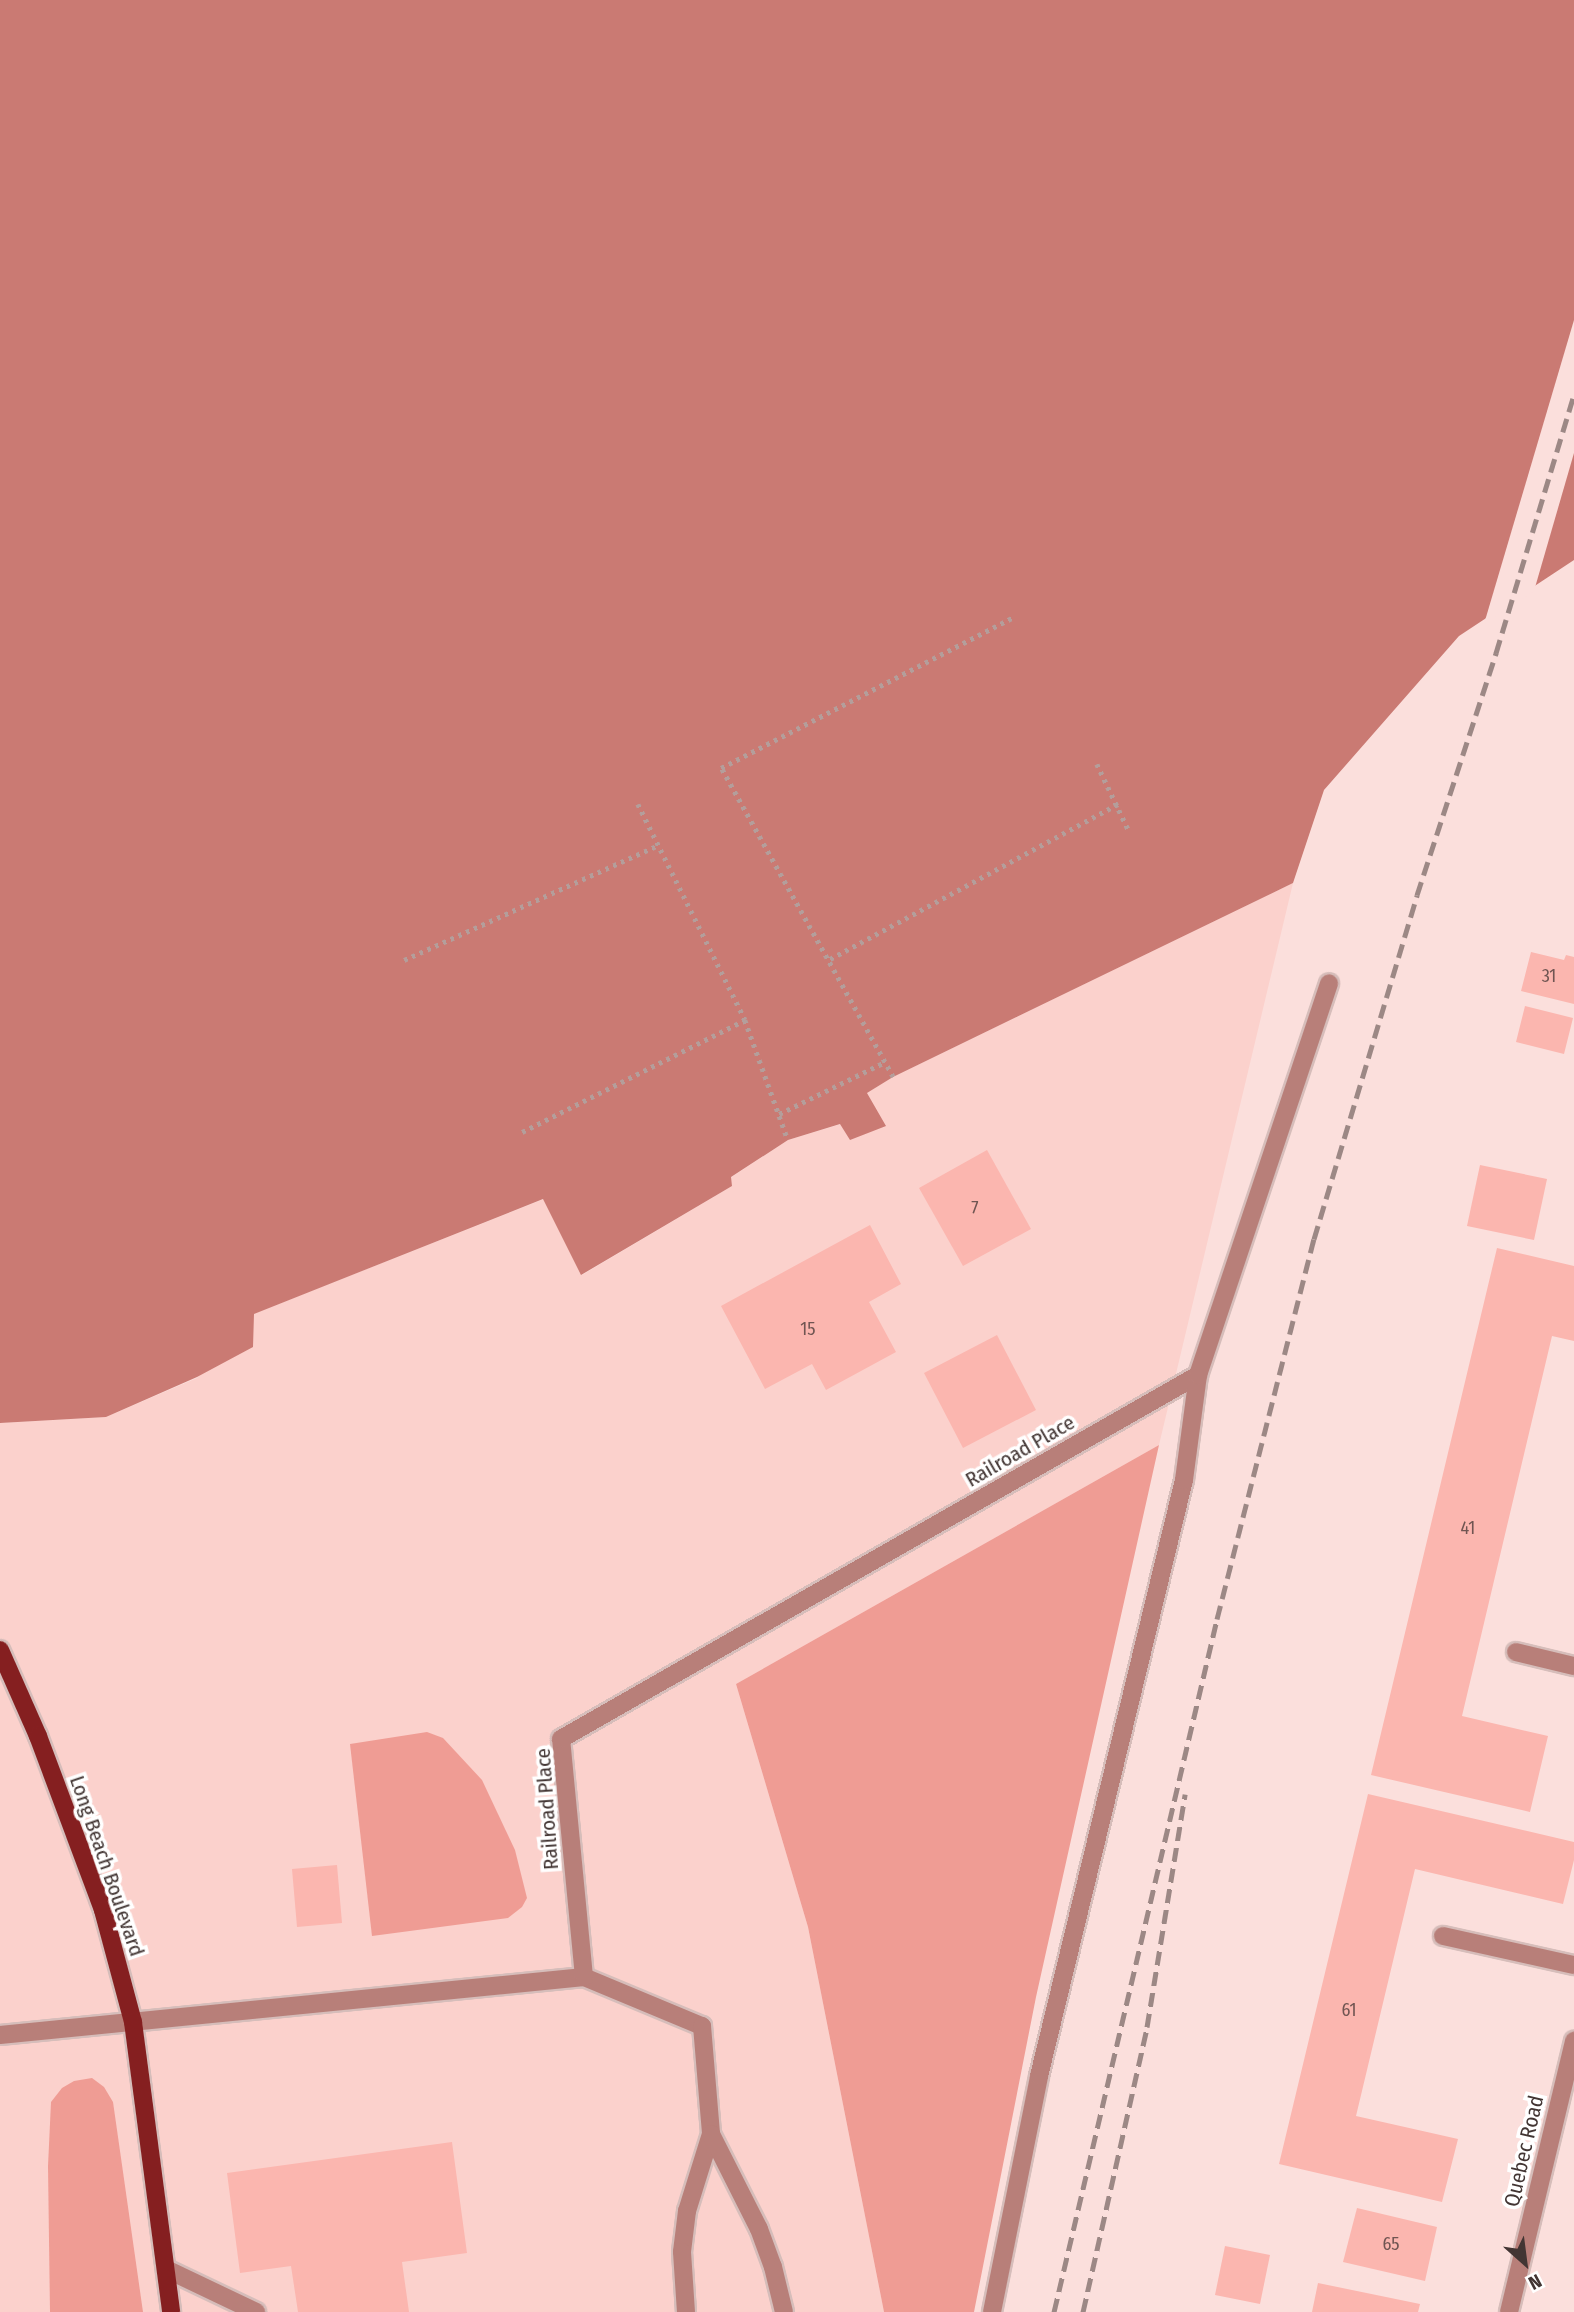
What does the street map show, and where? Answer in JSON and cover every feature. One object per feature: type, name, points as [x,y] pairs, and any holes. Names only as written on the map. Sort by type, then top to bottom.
[{"type":"main road","name":"Long Beach Boulevard","points":[[0,1650],[38,1736],[103,1910],[133,2022],[171,2312]]},
{"type":"street","points":[[992,2312],[1039,2076],[1184,1480],[1198,1375],[1329,984]]},
{"type":"street","name":"Railroad Place","points":[[584,1978],[561,1740],[1198,1375]]},
{"type":"street","points":[[1516,1653],[1574,1666]]},
{"type":"street","points":[[1443,1936],[1574,1965]]},
{"type":"street","points":[[0,2035],[584,1978],[702,2026],[711,2134],[759,2230],[773,2267],[784,2312]]},
{"type":"street","name":"Quebec Road","points":[[1509,2312],[1574,2041]]},
{"type":"street","points":[[686,2312],[682,2252],[687,2211],[711,2134]]},
{"type":"street","points":[[166,2269],[256,2312]]},
{"type":"path","points":[[893,1077],[830,959],[721,768],[1015,616]]},
{"type":"path","points":[[1097,764],[1129,831]]},
{"type":"path","points":[[638,804],[745,1020],[788,1140]]},
{"type":"path","points":[[830,959],[1118,804]]},
{"type":"path","points":[[404,960],[657,846]]},
{"type":"path","points":[[522,1132],[745,1020]]},
{"type":"path","points":[[779,1114],[885,1062]]},
{"type":"shaded area","points":[[0,0],[1574,0],[1574,560],[1459,636],[1324,790],[1293,883],[893,1077],[867,1093],[886,1126],[850,1140],[840,1124],[788,1140],[731,1177],[732,1186],[581,1275],[543,1199],[254,1314],[253,1347],[197,1377],[106,1417],[0,1423]]},
{"type":"shaded area","points":[[1293,883],[1159,1445],[736,1684],[808,1927],[884,2312],[0,2312],[0,1423],[106,1417],[197,1378],[253,1314],[544,1199],[582,1275],[732,1186],[730,1178],[788,1140],[841,1124],[885,1126],[867,1093],[893,1077]]},
{"type":"shaded area","points":[[1159,1445],[1036,1997],[974,2312],[884,2312],[808,1927],[736,1684]]},
{"type":"shaded area","points":[[427,1732],[443,1738],[482,1780],[515,1850],[527,1898],[522,1907],[508,1918],[372,1936],[350,1744]]},
{"type":"shaded area","points":[[92,2078],[104,2087],[113,2102],[143,2312],[50,2312],[48,2166],[51,2102],[62,2088],[74,2081]]},
{"type":"pier","points":[[1574,320],[1574,453],[1534,591],[1484,624]]},
{"type":"building","points":[[1531,952],[1564,960],[1566,955],[1574,957],[1574,1004],[1521,991]]},
{"type":"building","points":[[1525,1006],[1573,1018],[1564,1054],[1516,1042]]},
{"type":"building","points":[[987,1150],[1031,1229],[963,1266],[919,1188]]},
{"type":"building","points":[[1480,1165],[1547,1179],[1534,1240],[1467,1226]]},
{"type":"building","points":[[870,1225],[901,1284],[869,1302],[896,1352],[826,1390],[812,1364],[765,1389],[721,1306]]},
{"type":"building","points":[[1497,1248],[1574,1266],[1574,1341],[1552,1336],[1462,1716],[1548,1736],[1530,1812],[1371,1775]]},
{"type":"building","points":[[997,1335],[1036,1410],[963,1448],[924,1373]]},
{"type":"building","points":[[1368,1794],[1574,1842],[1574,1860],[1563,1904],[1415,1869],[1356,2116],[1458,2139],[1442,2202],[1279,2164]]},
{"type":"building","points":[[337,1865],[342,1923],[297,1927],[292,1869]]},
{"type":"building","points":[[452,2142],[467,2253],[402,2262],[409,2312],[298,2312],[291,2266],[240,2273],[227,2173]]},
{"type":"building","points":[[1357,2208],[1437,2227],[1425,2281],[1343,2262]]},
{"type":"building","points":[[1225,2246],[1270,2255],[1260,2304],[1215,2295]]},
{"type":"building","points":[[1318,2283],[1420,2304],[1418,2312],[1312,2312]]},
{"type":"railway","points":[[1054,2312],[1217,1619],[1314,1239],[1417,895],[1496,653],[1574,394]]},
{"type":"railway","points":[[1083,2312],[1147,2027],[1185,1794]]}]
